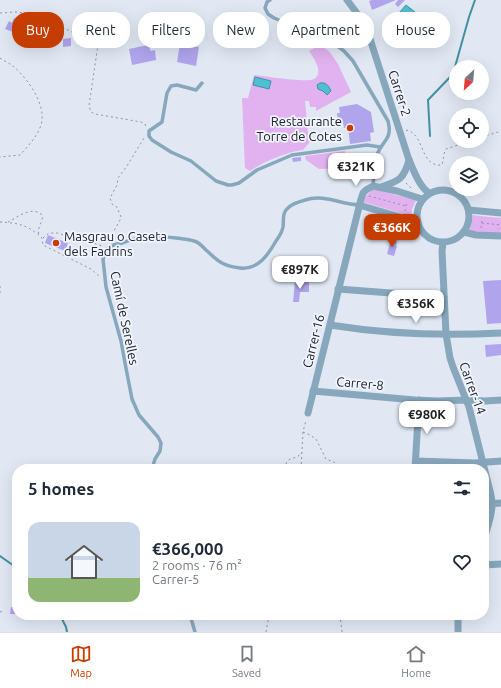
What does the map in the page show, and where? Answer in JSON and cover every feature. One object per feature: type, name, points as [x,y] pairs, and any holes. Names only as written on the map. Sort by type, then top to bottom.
[{"type":"street","name":"Carrer-2","points":[[347,0],[359,16],[370,39],[409,160],[418,179],[429,193]]},
{"type":"street","points":[[376,187],[396,182],[407,168],[409,160]]},
{"type":"street","points":[[376,187],[422,199]]},
{"type":"street","name":"Carrer-16","points":[[308,413],[359,205],[366,190],[376,187]]},
{"type":"street","points":[[436,190],[453,192],[460,196],[465,202],[469,210],[469,222],[464,232],[459,237],[443,243],[426,237],[420,230],[416,222],[416,214],[422,199],[429,193],[436,190]]},
{"type":"street","points":[[359,205],[416,222]]},
{"type":"street","points":[[469,210],[501,213]]},
{"type":"street","points":[[464,232],[480,235],[501,236]]},
{"type":"street","name":"Carrer-14","points":[[443,243],[442,250],[446,334],[451,362],[469,407],[483,463]]},
{"type":"street","points":[[338,289],[444,297]]},
{"type":"street","points":[[330,325],[408,333],[501,333]]},
{"type":"street","name":"Carrer-8","points":[[313,391],[419,400],[501,400]]},
{"type":"street","points":[[415,464],[419,400]]},
{"type":"street","points":[[426,464],[483,463],[501,461]]},
{"type":"street","name":"Carrer-14","points":[[489,487],[492,504],[489,520]]},
{"type":"street","points":[[492,504],[501,503]]},
{"type":"street","points":[[489,565],[501,564]]},
{"type":"street","points":[[458,620],[458,632]]},
{"type":"lane","points":[[270,0],[267,2],[265,8],[268,14],[274,18],[332,42],[344,51],[353,61],[389,123],[389,136],[380,147],[376,160],[376,187]]},
{"type":"lane","points":[[202,83],[196,90],[178,85],[171,86],[166,93],[162,122],[149,131],[150,138],[171,152],[191,161],[216,181],[224,184],[232,185],[239,183],[257,170],[292,155],[367,145],[380,147]]},
{"type":"lane","points":[[108,248],[149,236],[191,240],[200,244],[223,265],[230,267],[250,268],[261,262],[273,247],[283,228],[284,212],[290,206],[307,199],[321,198],[359,205]]},
{"type":"lane","name":"Camí de Serelles","points":[[108,248],[105,252],[103,260],[106,283],[121,341],[132,399],[139,415],[158,437],[161,443],[160,451],[155,458],[153,464]]},
{"type":"lane","points":[[191,620],[195,632]]},
{"type":"path","points":[[0,13],[15,12],[32,15],[74,33],[98,27],[100,31],[89,106],[91,112],[141,122],[145,124],[149,131],[118,178],[117,185],[110,198],[112,204],[117,207],[121,217],[120,222],[112,234],[114,245]]},
{"type":"path","points":[[0,58],[13,66],[31,86],[42,110],[41,124],[34,138],[20,155],[0,157]]},
{"type":"path","points":[[399,129],[409,130],[414,133],[430,162],[437,166],[442,165],[444,153],[446,149],[449,148]]},
{"type":"path","points":[[489,135],[501,131]]},
{"type":"path","points":[[363,195],[406,206]]},
{"type":"path","points":[[6,223],[26,213],[32,211],[36,212],[41,214],[43,217],[38,231],[39,235]]},
{"type":"path","points":[[480,235],[482,212]]},
{"type":"path","points":[[0,222],[20,224],[33,230],[42,238],[43,245],[91,269],[106,283]]},
{"type":"path","points":[[481,223],[501,225]]},
{"type":"path","points":[[42,238],[49,233],[58,233],[74,240],[93,243],[108,248]]},
{"type":"path","points":[[0,286],[0,293]]},
{"type":"path","points":[[302,464],[303,432],[308,413]]},
{"type":"path","points":[[303,432],[316,439],[326,459],[336,464]]},
{"type":"path","points":[[286,464],[290,459],[300,455],[303,449]]},
{"type":"path","points":[[266,632],[267,620]]},
{"type":"path","points":[[341,620],[342,632]]},
{"type":"shaded area","points":[[314,48],[324,48],[329,51],[338,64],[351,92],[316,111],[316,107],[310,107],[309,101],[305,101],[309,143],[303,150],[275,158],[250,171],[245,168],[242,98],[248,98],[254,75],[294,80],[310,80],[316,78],[318,68],[309,51]]},
{"type":"shaded area","points":[[345,151],[345,168],[319,169],[306,160],[305,156]]},
{"type":"shaded area","points":[[373,189],[416,200],[411,216],[363,202],[364,198]]},
{"type":"shaded area","points":[[473,215],[501,218],[501,234],[469,231]]},
{"type":"water","points":[[406,5],[415,12],[400,12]]},
{"type":"water","points":[[255,77],[271,81],[269,89],[253,85]]},
{"type":"water","points":[[320,83],[326,84],[331,91],[327,95],[318,89],[317,85]]},
{"type":"building","points":[[396,0],[372,10],[369,1]]},
{"type":"building","points":[[398,0],[405,0],[398,7],[395,4]]},
{"type":"building","points":[[9,21],[12,23],[12,32],[5,29]]},
{"type":"building","points":[[71,38],[71,46],[64,47],[64,39]]},
{"type":"building","points":[[138,47],[150,48],[151,51],[155,50],[156,60],[132,65],[129,49]]},
{"type":"building","points":[[179,48],[199,48],[196,66],[177,62]]},
{"type":"building","points":[[357,104],[371,112],[374,132],[370,133],[371,141],[350,144],[348,127],[344,128],[343,122],[338,123],[337,113],[340,113],[339,107]]},
{"type":"building","points":[[301,157],[301,161],[293,162],[292,158]]},
{"type":"building","points":[[375,222],[392,227],[389,240],[372,235]]},
{"type":"building","name":"Masgrau o Caseta dels Fadrins","points":[[48,235],[68,243],[65,251],[45,243]]},
{"type":"building","points":[[391,240],[397,241],[394,256],[387,254]]},
{"type":"building","points":[[501,280],[501,323],[487,324],[483,281]]},
{"type":"building","points":[[295,281],[309,282],[309,292],[300,292],[299,302],[293,302]]},
{"type":"building","points":[[501,344],[501,355],[486,357],[485,345]]},
{"type":"building","points":[[11,607],[12,607],[12,614],[10,614]]},
{"type":"waterway","points":[[430,136],[428,100],[453,74],[475,0]]},
{"type":"waterway","points":[[0,556],[12,564]]},
{"type":"waterway","points":[[62,620],[67,632]]},
{"type":"place","name":"Restaurante Torre de Cotes","points":[[350,128]]},
{"type":"place","name":"Masgrau o Caseta dels Fadrins","points":[[56,243]]}]
